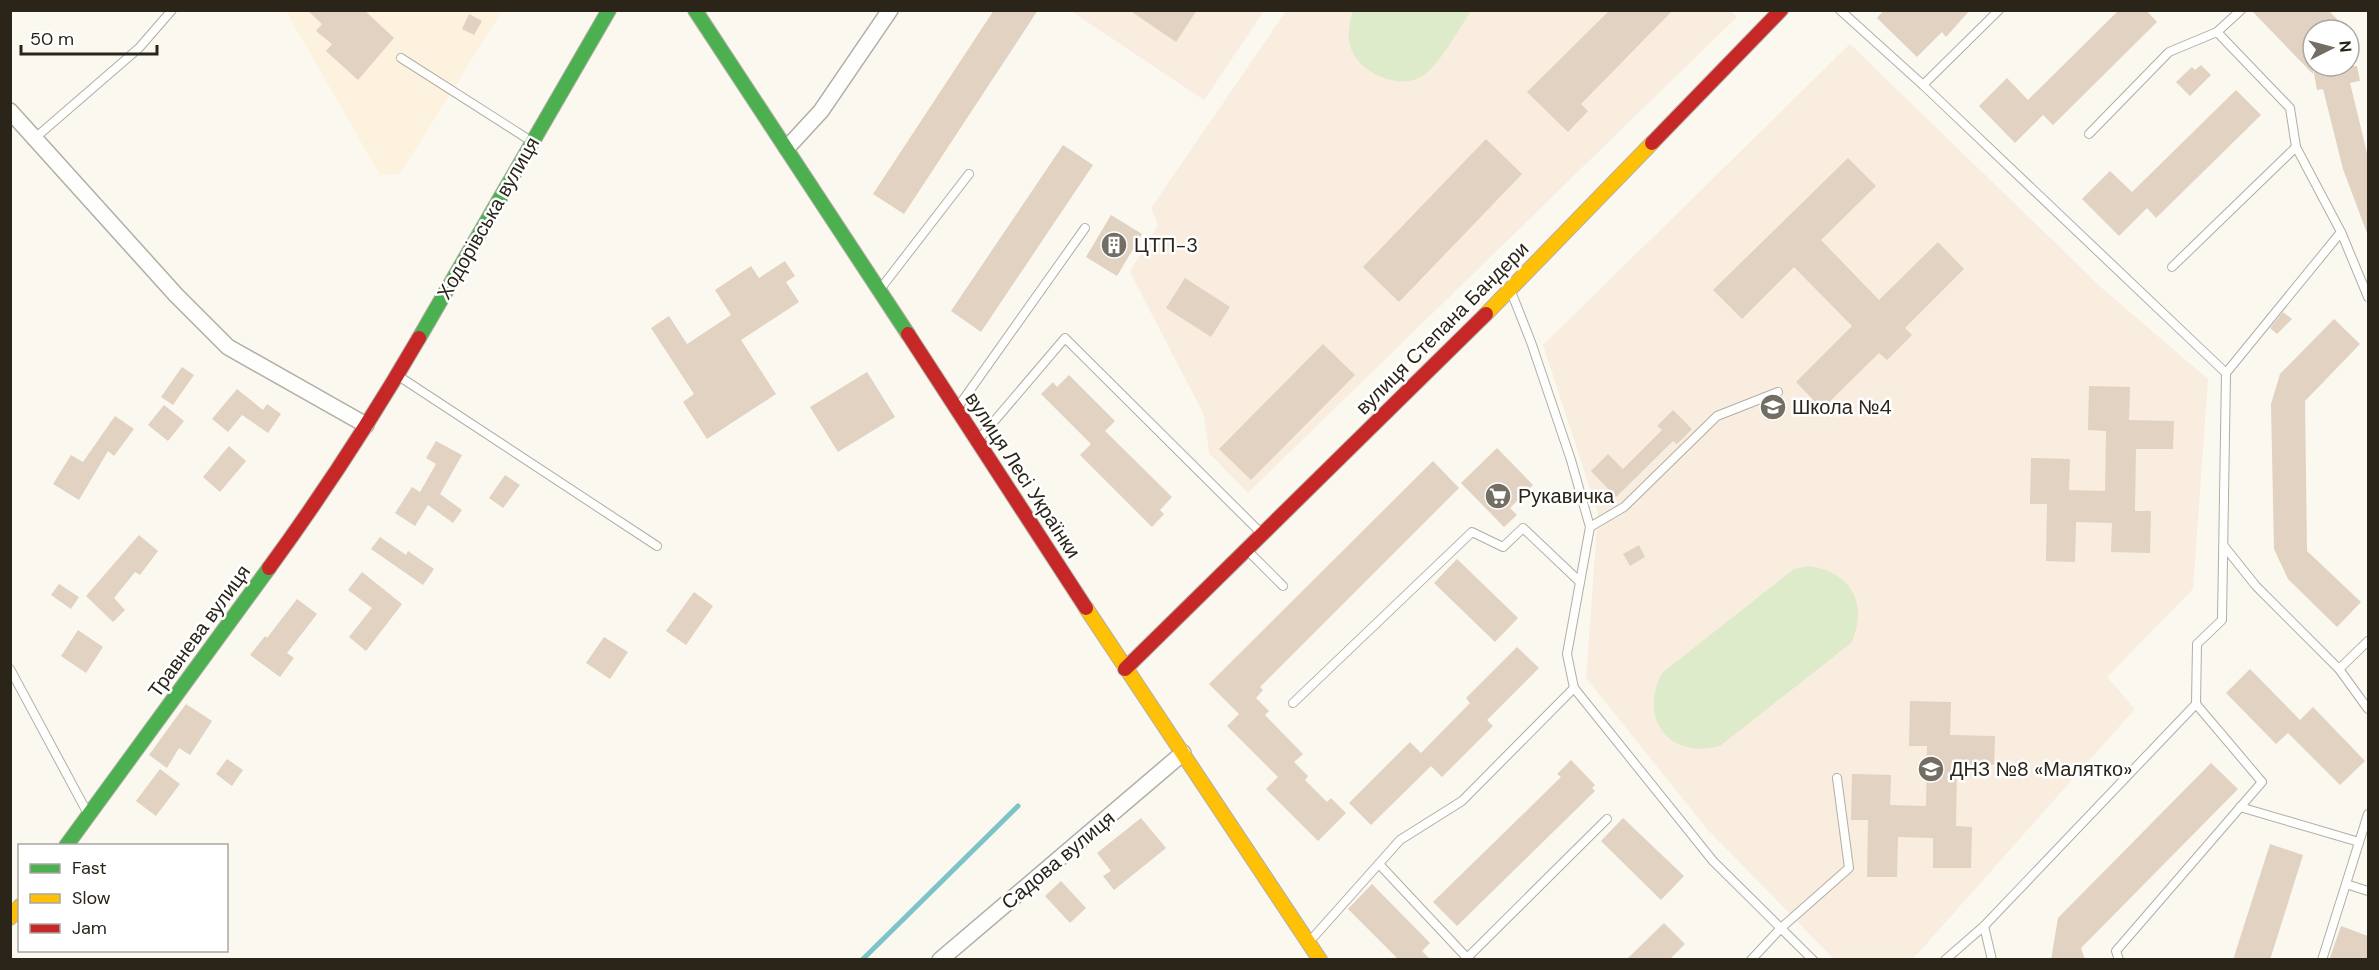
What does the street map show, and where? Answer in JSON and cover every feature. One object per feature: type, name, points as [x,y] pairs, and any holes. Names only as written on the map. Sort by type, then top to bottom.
[{"type":"street","name":"Ходорівська вулиця","points":[[362,430],[397,376],[609,10]]},
{"type":"street","name":"вулиця Лесі Українки","points":[[695,10],[958,408],[1180,757],[1320,960]]},
{"type":"street","points":[[787,148],[822,111],[890,10]]},
{"type":"street","name":"вулиця Степана Бандери","points":[[1125,669],[1510,290],[1781,10]]},
{"type":"street","points":[[10,111],[176,295],[228,347],[362,430]]},
{"type":"street","name":"Травнева вулиця","points":[[68,844],[293,535],[362,430]]},
{"type":"street","name":"Садова вулиця","points":[[940,960],[1180,757]]},
{"type":"lane","points":[[34,138],[139,48],[172,10]]},
{"type":"lane","points":[[1840,10],[1923,85],[2226,373]]},
{"type":"lane","points":[[1923,85],[1999,10]]},
{"type":"lane","points":[[2089,134],[2169,52],[2217,32],[2241,10]]},
{"type":"lane","points":[[2217,32],[2290,108],[2296,147],[2341,232],[2368,297]]},
{"type":"lane","points":[[401,58],[532,141]]},
{"type":"lane","points":[[2172,267],[2296,147]]},
{"type":"lane","points":[[880,290],[969,174]]},
{"type":"lane","points":[[958,408],[1085,228]]},
{"type":"lane","points":[[2119,960],[2116,951],[2262,782],[2196,704],[2197,644],[2222,620],[2226,373],[2341,232]]},
{"type":"lane","points":[[1510,290],[1531,342],[1571,460],[1590,527],[1567,654],[1574,688],[1713,861],[1813,960]]},
{"type":"lane","points":[[978,440],[1065,338],[1261,534]]},
{"type":"lane","points":[[397,376],[657,546]]},
{"type":"lane","points":[[1590,527],[1624,507],[1717,416],[1778,392]]},
{"type":"lane","points":[[1293,703],[1472,531],[1503,547],[1523,528],[1580,582]]},
{"type":"lane","points":[[2224,545],[2256,586],[2339,669],[2368,709]]},
{"type":"lane","points":[[1246,549],[1283,586]]},
{"type":"lane","points":[[2339,669],[2368,641]]},
{"type":"lane","points":[[10,669],[90,815]]},
{"type":"lane","points":[[1309,942],[1400,840],[1462,801],[1574,688]]},
{"type":"lane","points":[[1945,960],[1984,926],[2196,704]]},
{"type":"lane","points":[[1751,960],[1781,928],[1849,868],[1837,778]]},
{"type":"lane","points":[[2240,807],[2360,842]]},
{"type":"lane","points":[[2322,960],[2368,814]]},
{"type":"lane","points":[[1379,864],[1468,959],[1607,819]]},
{"type":"lane","points":[[2346,884],[2368,891]]},
{"type":"lane","points":[[1984,926],[1992,960]]},
{"type":"shaded area","points":[[1730,10],[1737,17],[1248,493],[1209,453],[1204,415],[1130,272],[1158,225],[1151,208],[1286,11]]},
{"type":"shaded area","points":[[286,11],[502,11],[400,174],[380,175]]},
{"type":"shaded area","points":[[1071,11],[1264,11],[1204,100]]},
{"type":"shaded area","name":"Школа №4","points":[[1850,44],[2104,290],[2208,379],[2193,589],[2107,677],[2135,709],[1913,959],[1834,959],[1706,828],[1586,678],[1598,513],[1543,345]]},
{"type":"green space","points":[[1353,10],[1471,11],[1431,69],[1415,80],[1394,81],[1374,73],[1357,60],[1349,41],[1349,26]]},
{"type":"green space","points":[[1809,566],[1824,569],[1836,575],[1852,592],[1857,603],[1858,615],[1851,643],[1720,746],[1702,749],[1686,747],[1673,741],[1663,732],[1656,720],[1654,706],[1656,690],[1662,673],[1794,569]]},
{"type":"building","points":[[307,10],[364,10],[394,38],[358,80],[326,51],[332,44],[316,31],[322,24]]},
{"type":"building","points":[[994,10],[1038,10],[904,214],[873,194]]},
{"type":"building","points":[[1129,10],[1197,10],[1176,42]]},
{"type":"building","points":[[1610,10],[1673,10],[1581,104],[1588,111],[1568,132],[1527,92]]},
{"type":"building","points":[[1884,10],[1970,10],[1946,37],[1942,32],[1917,57],[1877,18]]},
{"type":"building","points":[[2119,10],[2146,10],[2157,22],[2053,125],[2043,115],[2015,143],[1979,106],[2007,78],[2028,100]]},
{"type":"building","points":[[2251,10],[2328,10],[2336,18],[2301,18],[2301,62]]},
{"type":"building","points":[[469,14],[482,21],[474,35],[462,29]]},
{"type":"building","points":[[2201,65],[2211,75],[2190,96],[2176,82],[2192,67],[2195,70]]},
{"type":"building","points":[[2315,78],[2359,78],[2360,81],[2350,83],[2368,157],[2367,233],[2343,169],[2323,89],[2317,90]]},
{"type":"building","points":[[2236,90],[2261,115],[2156,218],[2147,208],[2119,236],[2082,199],[2110,171],[2132,192]]},
{"type":"building","points":[[1486,139],[1522,174],[1399,302],[1363,267]]},
{"type":"building","points":[[1063,145],[1093,165],[981,332],[951,311]]},
{"type":"building","points":[[1848,158],[1876,186],[1821,240],[1879,300],[1938,242],[1964,269],[1905,328],[1912,335],[1887,360],[1879,353],[1822,409],[1796,382],[1852,326],[1794,267],[1742,319],[1713,290]]},
{"type":"building","name":"ЦТП-3","points":[[1111,215],[1142,234],[1117,276],[1086,257]]},
{"type":"building","points":[[785,261],[795,276],[786,282],[799,302],[741,340],[776,394],[707,439],[683,402],[694,394],[651,328],[669,316],[687,344],[731,315],[715,290],[751,266],[759,278]]},
{"type":"building","points":[[1185,278],[1230,307],[1211,337],[1166,308]]},
{"type":"building","points":[[2283,312],[2292,319],[2277,334],[2270,328]]},
{"type":"building","points":[[2334,319],[2360,344],[2305,401],[2307,551],[2361,602],[2337,627],[2288,579],[2274,549],[2271,404],[2280,374]]},
{"type":"building","points":[[1323,344],[1355,375],[1251,480],[1219,449]]},
{"type":"building","points":[[182,367],[194,375],[173,405],[161,397]]},
{"type":"building","points":[[867,372],[895,417],[838,452],[810,407]]},
{"type":"building","points":[[1069,375],[1115,421],[1105,431],[1172,497],[1160,510],[1164,514],[1152,527],[1080,455],[1091,444],[1041,394],[1053,382],[1057,387]]},
{"type":"building","points":[[2089,386],[2130,387],[2129,420],[2174,421],[2173,449],[2136,449],[2135,511],[2151,511],[2150,553],[2111,552],[2112,523],[2076,522],[2075,562],[2046,561],[2047,504],[2030,504],[2031,458],[2070,459],[2069,490],[2105,491],[2106,431],[2088,430]]},
{"type":"building","points":[[237,389],[263,410],[267,404],[281,414],[268,433],[242,415],[228,432],[212,419]]},
{"type":"building","points":[[164,405],[184,421],[168,441],[148,425]]},
{"type":"building","points":[[1673,410],[1692,429],[1677,444],[1673,441],[1616,497],[1591,471],[1608,454],[1623,469],[1662,430],[1657,426]]},
{"type":"building","points":[[115,416],[134,429],[114,456],[108,451],[79,500],[53,484],[71,455],[83,462]]},
{"type":"building","points":[[436,441],[462,455],[440,494],[462,510],[453,523],[428,505],[415,526],[395,513],[412,487],[420,492],[436,464],[426,458]]},
{"type":"building","points":[[229,446],[246,461],[220,492],[203,477]]},
{"type":"building","name":"Рукавичка","points":[[1497,448],[1533,485],[1510,508],[1517,515],[1504,527],[1461,483]]},
{"type":"building","points":[[1433,461],[1459,488],[1260,687],[1263,690],[1256,698],[1269,711],[1265,715],[1303,754],[1294,762],[1308,776],[1305,780],[1327,802],[1331,798],[1346,813],[1318,841],[1266,789],[1278,777],[1227,726],[1239,714],[1209,684]]},
{"type":"building","points":[[505,475],[520,485],[503,508],[489,498]]},
{"type":"building","points":[[139,535],[158,551],[140,575],[135,572],[114,598],[125,610],[113,622],[86,596]]},
{"type":"building","points":[[380,537],[406,555],[408,551],[434,569],[423,585],[371,549]]},
{"type":"building","points":[[1639,545],[1645,557],[1630,566],[1623,554]]},
{"type":"building","points":[[1457,559],[1518,618],[1495,642],[1434,583]]},
{"type":"building","points":[[362,572],[402,604],[366,651],[349,637],[372,608],[348,590]]},
{"type":"building","points":[[59,584],[79,597],[71,609],[51,595]]},
{"type":"building","points":[[694,592],[713,606],[686,645],[666,631]]},
{"type":"building","points":[[297,599],[317,614],[287,653],[294,658],[280,677],[250,655],[265,636],[267,638]]},
{"type":"building","points":[[78,630],[103,647],[86,673],[61,656]]},
{"type":"building","points":[[604,637],[628,652],[610,679],[586,663]]},
{"type":"building","points":[[1517,647],[1539,668],[1487,720],[1493,726],[1442,777],[1431,766],[1371,825],[1349,803],[1410,742],[1421,753],[1470,703],[1466,698]]},
{"type":"building","points":[[2250,669],[2300,720],[2313,707],[2365,761],[2340,785],[2288,733],[2276,744],[2226,693]]},
{"type":"building","points":[[1910,701],[1951,702],[1950,735],[1995,736],[1994,765],[1957,764],[1956,826],[1972,827],[1971,868],[1933,868],[1933,838],[1898,837],[1897,877],[1867,877],[1868,820],[1851,820],[1852,774],[1891,775],[1890,805],[1926,806],[1927,746],[1909,746]]},
{"type":"building","points":[[186,704],[212,721],[190,755],[179,748],[167,768],[149,755]]},
{"type":"building","points":[[227,759],[243,770],[232,786],[216,774]]},
{"type":"building","points":[[1571,760],[1595,785],[1592,788],[1595,791],[1457,926],[1433,902],[1561,777],[1557,774]]},
{"type":"building","points":[[2211,763],[2238,789],[2081,948],[2085,960],[2051,960],[2058,918]]},
{"type":"building","points":[[160,769],[180,784],[156,816],[136,801]]},
{"type":"building","points":[[1141,818],[1166,848],[1114,890],[1103,876],[1111,871],[1097,853]]},
{"type":"building","points":[[1623,818],[1684,876],[1661,900],[1601,841]]},
{"type":"building","points":[[2270,844],[2303,855],[2270,960],[2233,960]]},
{"type":"building","points":[[1061,881],[1086,908],[1070,923],[1045,896]]},
{"type":"building","points":[[1372,884],[1430,943],[1422,951],[1431,960],[1399,960],[1348,909]]},
{"type":"building","points":[[1664,923],[1685,944],[1669,960],[1626,960]]},
{"type":"building","points":[[2341,926],[2368,936],[2368,960],[2329,960]]},
{"type":"waterway","points":[[862,960],[1018,806]]},
{"type":"traffic: fast","points":[[419,338],[609,10]]},
{"type":"traffic: fast","points":[[695,10],[908,334]]},
{"type":"traffic: fast","points":[[67,844],[269,568]]},
{"type":"traffic: slow","points":[[1486,314],[1652,143]]},
{"type":"traffic: slow","points":[[1086,608],[1320,960]]},
{"type":"traffic: slow","points":[[10,918],[18,908]]},
{"type":"traffic: jam","points":[[1652,143],[1781,10]]},
{"type":"traffic: jam","points":[[1125,669],[1486,314]]},
{"type":"traffic: jam","points":[[908,334],[1086,608]]},
{"type":"traffic: jam","points":[[269,568],[347,455],[419,338]]},
{"type":"place","name":"ЦТП-3","points":[[1114,245]]},
{"type":"place","name":"Школа №4","points":[[1773,407]]},
{"type":"place","name":"Рукавичка","points":[[1498,496]]},
{"type":"place","name":"ДНЗ №8 «Малятко»","points":[[1931,769]]}]
